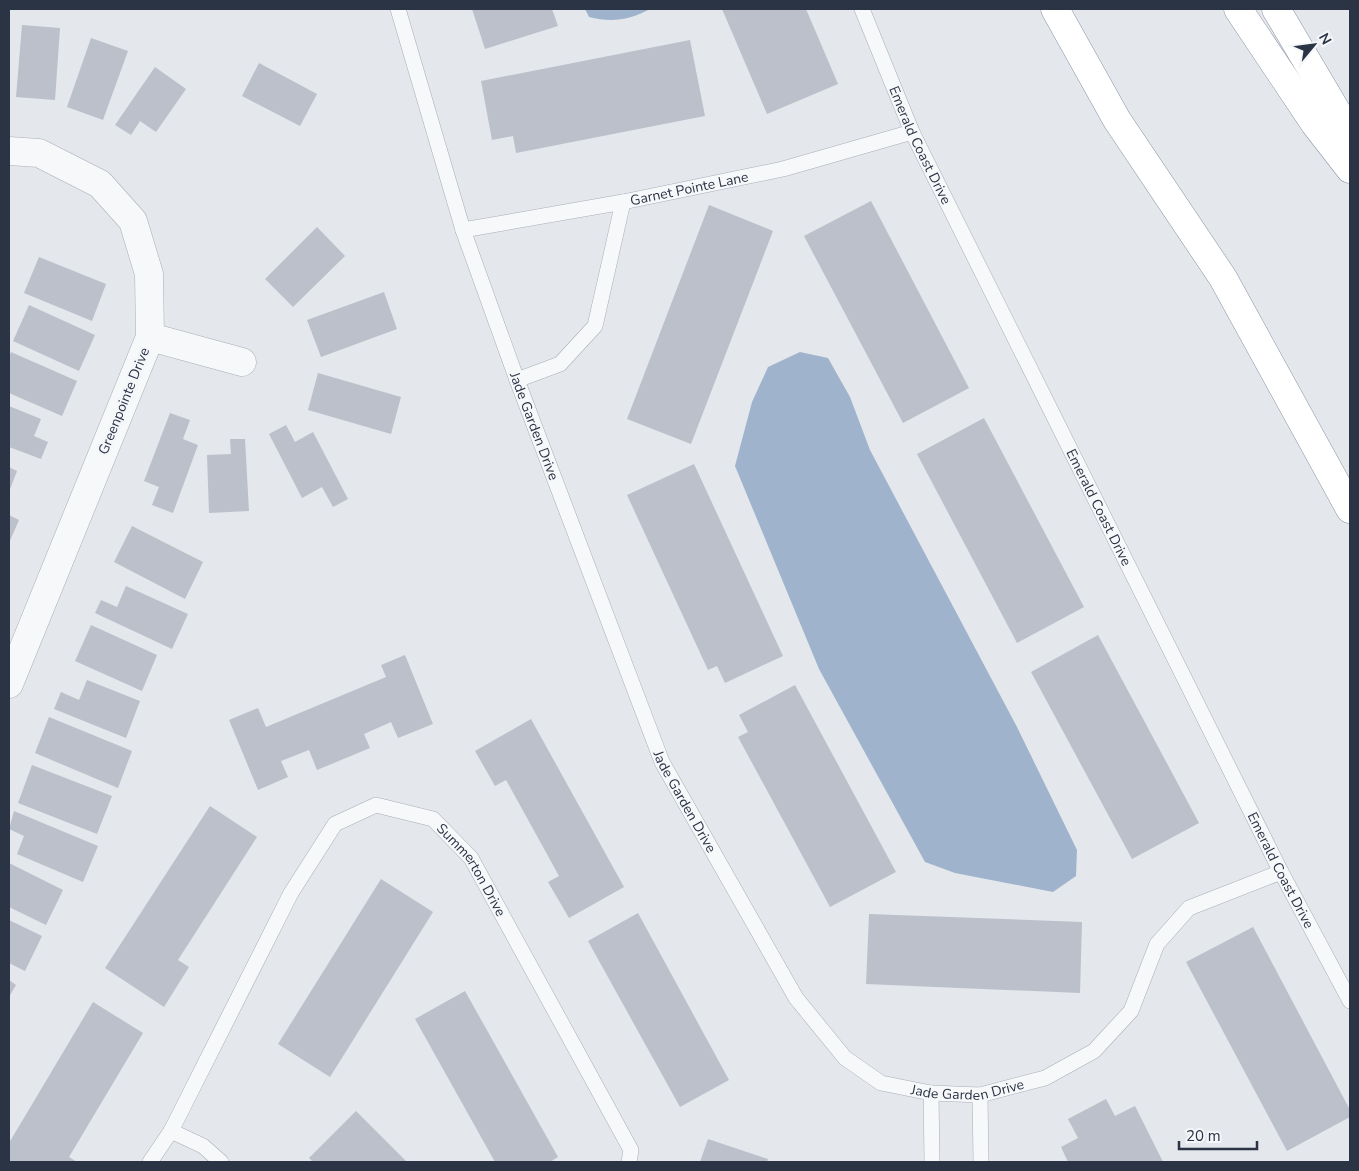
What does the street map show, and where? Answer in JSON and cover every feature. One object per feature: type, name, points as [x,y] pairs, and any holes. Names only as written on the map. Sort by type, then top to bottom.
[{"type":"highway","points":[[1055,9],[1117,120],[1223,278],[1350,509]]},
{"type":"highway","points":[[1238,9],[1315,124],[1350,169]]},
{"type":"highway","points":[[1276,9],[1350,134]]},
{"type":"street","name":"Greenpointe Drive","points":[[9,151],[39,154],[100,184],[133,221],[149,274],[150,337],[9,684]]},
{"type":"street","points":[[150,337],[242,362]]},
{"type":"lane","name":"Jade Garden Drive","points":[[398,9],[463,230],[517,380],[662,762],[796,998],[845,1058],[881,1083],[931,1093],[980,1095],[1045,1078],[1094,1051],[1131,1011],[1157,944],[1189,908],[1281,872]]},
{"type":"lane","name":"Emerald Coast Drive","points":[[862,9],[912,132],[1281,872],[1350,1000]]},
{"type":"lane","name":"Garnet Pointe Lane","points":[[463,230],[623,202],[783,169],[912,132]]},
{"type":"lane","points":[[517,380],[560,364],[595,326],[623,202]]},
{"type":"lane","name":"Summerton Drive","points":[[150,1162],[171,1131],[291,893],[336,824],[376,805],[433,819],[471,858],[631,1150],[629,1162]]},
{"type":"lane","points":[[931,1093],[932,1162]]},
{"type":"lane","points":[[980,1095],[981,1162]]},
{"type":"lane","points":[[171,1131],[203,1146],[221,1162]]},
{"type":"water","points":[[585,9],[650,9],[628,18],[605,20],[589,17]]},
{"type":"water","points":[[800,352],[828,358],[850,397],[870,450],[1017,727],[1077,850],[1076,876],[1053,892],[955,873],[925,862],[819,669],[735,466],[752,402],[768,367]]},
{"type":"building","points":[[472,9],[552,9],[558,26],[485,49]]},
{"type":"building","points":[[722,9],[806,9],[838,84],[767,114]]},
{"type":"building","points":[[22,25],[60,28],[55,100],[16,97]]},
{"type":"building","points":[[91,38],[128,51],[103,120],[67,107]]},
{"type":"building","points":[[690,40],[705,116],[516,153],[513,136],[492,140],[481,81]]},
{"type":"building","points":[[259,63],[317,94],[300,126],[242,96]]},
{"type":"building","points":[[155,67],[186,89],[156,132],[140,121],[131,135],[115,125]]},
{"type":"building","points":[[871,201],[969,388],[903,423],[804,236]]},
{"type":"building","points":[[709,205],[773,231],[691,444],[627,419]]},
{"type":"building","points":[[317,227],[345,256],[293,307],[265,279]]},
{"type":"building","points":[[39,257],[106,284],[92,321],[24,293]]},
{"type":"building","points":[[384,292],[397,329],[321,357],[307,320]]},
{"type":"building","points":[[29,305],[95,335],[79,371],[13,341]]},
{"type":"building","points":[[11,352],[77,381],[62,416],[9,393],[9,357]]},
{"type":"building","points":[[318,373],[401,397],[391,434],[308,410]]},
{"type":"building","points":[[9,406],[41,419],[34,436],[48,442],[41,459],[9,447]]},
{"type":"building","points":[[170,413],[190,420],[183,439],[198,445],[173,513],[152,505],[159,487],[144,481]]},
{"type":"building","points":[[984,418],[1084,607],[1017,643],[917,454]]},
{"type":"building","points":[[286,425],[295,442],[313,432],[348,499],[333,507],[322,487],[302,498],[269,434]]},
{"type":"building","points":[[230,439],[245,439],[249,511],[209,513],[207,455],[231,454]]},
{"type":"building","points":[[694,464],[783,656],[725,683],[717,666],[708,670],[627,495]]},
{"type":"building","points":[[9,467],[17,471],[9,492]]},
{"type":"building","points":[[9,515],[19,520],[9,543]]},
{"type":"building","points":[[132,526],[203,562],[185,599],[114,562]]},
{"type":"building","points":[[126,586],[188,614],[172,649],[95,613],[101,600],[117,607]]},
{"type":"building","points":[[91,625],[157,655],[142,691],[75,661]]},
{"type":"building","points":[[1098,635],[1199,823],[1132,859],[1031,672]]},
{"type":"building","points":[[405,655],[433,724],[398,738],[391,722],[364,734],[370,748],[317,770],[309,750],[281,761],[288,777],[258,790],[229,720],[258,708],[266,727],[386,677],[381,665]]},
{"type":"building","points":[[87,680],[140,701],[126,738],[54,709],[61,692],[79,700]]},
{"type":"building","points":[[795,685],[896,872],[830,907],[738,737],[748,732],[739,715]]},
{"type":"building","points":[[49,717],[132,751],[118,788],[35,753]]},
{"type":"building","points":[[531,719],[624,887],[569,918],[548,882],[559,876],[506,780],[495,786],[475,751]]},
{"type":"building","points":[[32,765],[112,796],[97,834],[18,803]]},
{"type":"building","points":[[210,806],[257,837],[178,960],[189,967],[164,1007],[105,968]]},
{"type":"building","points":[[14,811],[98,846],[83,882],[17,854],[24,836],[9,829]]},
{"type":"building","points":[[9,863],[63,890],[46,925],[9,907]]},
{"type":"building","points":[[381,879],[433,912],[330,1077],[278,1044]]},
{"type":"building","points":[[638,913],[729,1080],[680,1107],[588,941]]},
{"type":"building","points":[[869,914],[1082,922],[1080,993],[866,984]]},
{"type":"building","points":[[9,920],[42,936],[25,971],[9,963]]},
{"type":"building","points":[[1253,927],[1350,1110],[1350,1117],[1287,1151],[1186,962]]},
{"type":"building","points":[[9,980],[16,985],[9,997]]},
{"type":"building","points":[[465,991],[558,1157],[550,1162],[495,1162],[415,1019]]},
{"type":"building","points":[[93,1002],[143,1033],[69,1157],[77,1162],[9,1162],[9,1143]]},
{"type":"building","points":[[1106,1099],[1115,1116],[1135,1106],[1163,1162],[1068,1162],[1061,1147],[1078,1138],[1068,1119]]},
{"type":"building","points":[[356,1111],[407,1162],[313,1162],[309,1158]]},
{"type":"building","points":[[708,1139],[768,1159],[767,1162],[700,1162]]}]
